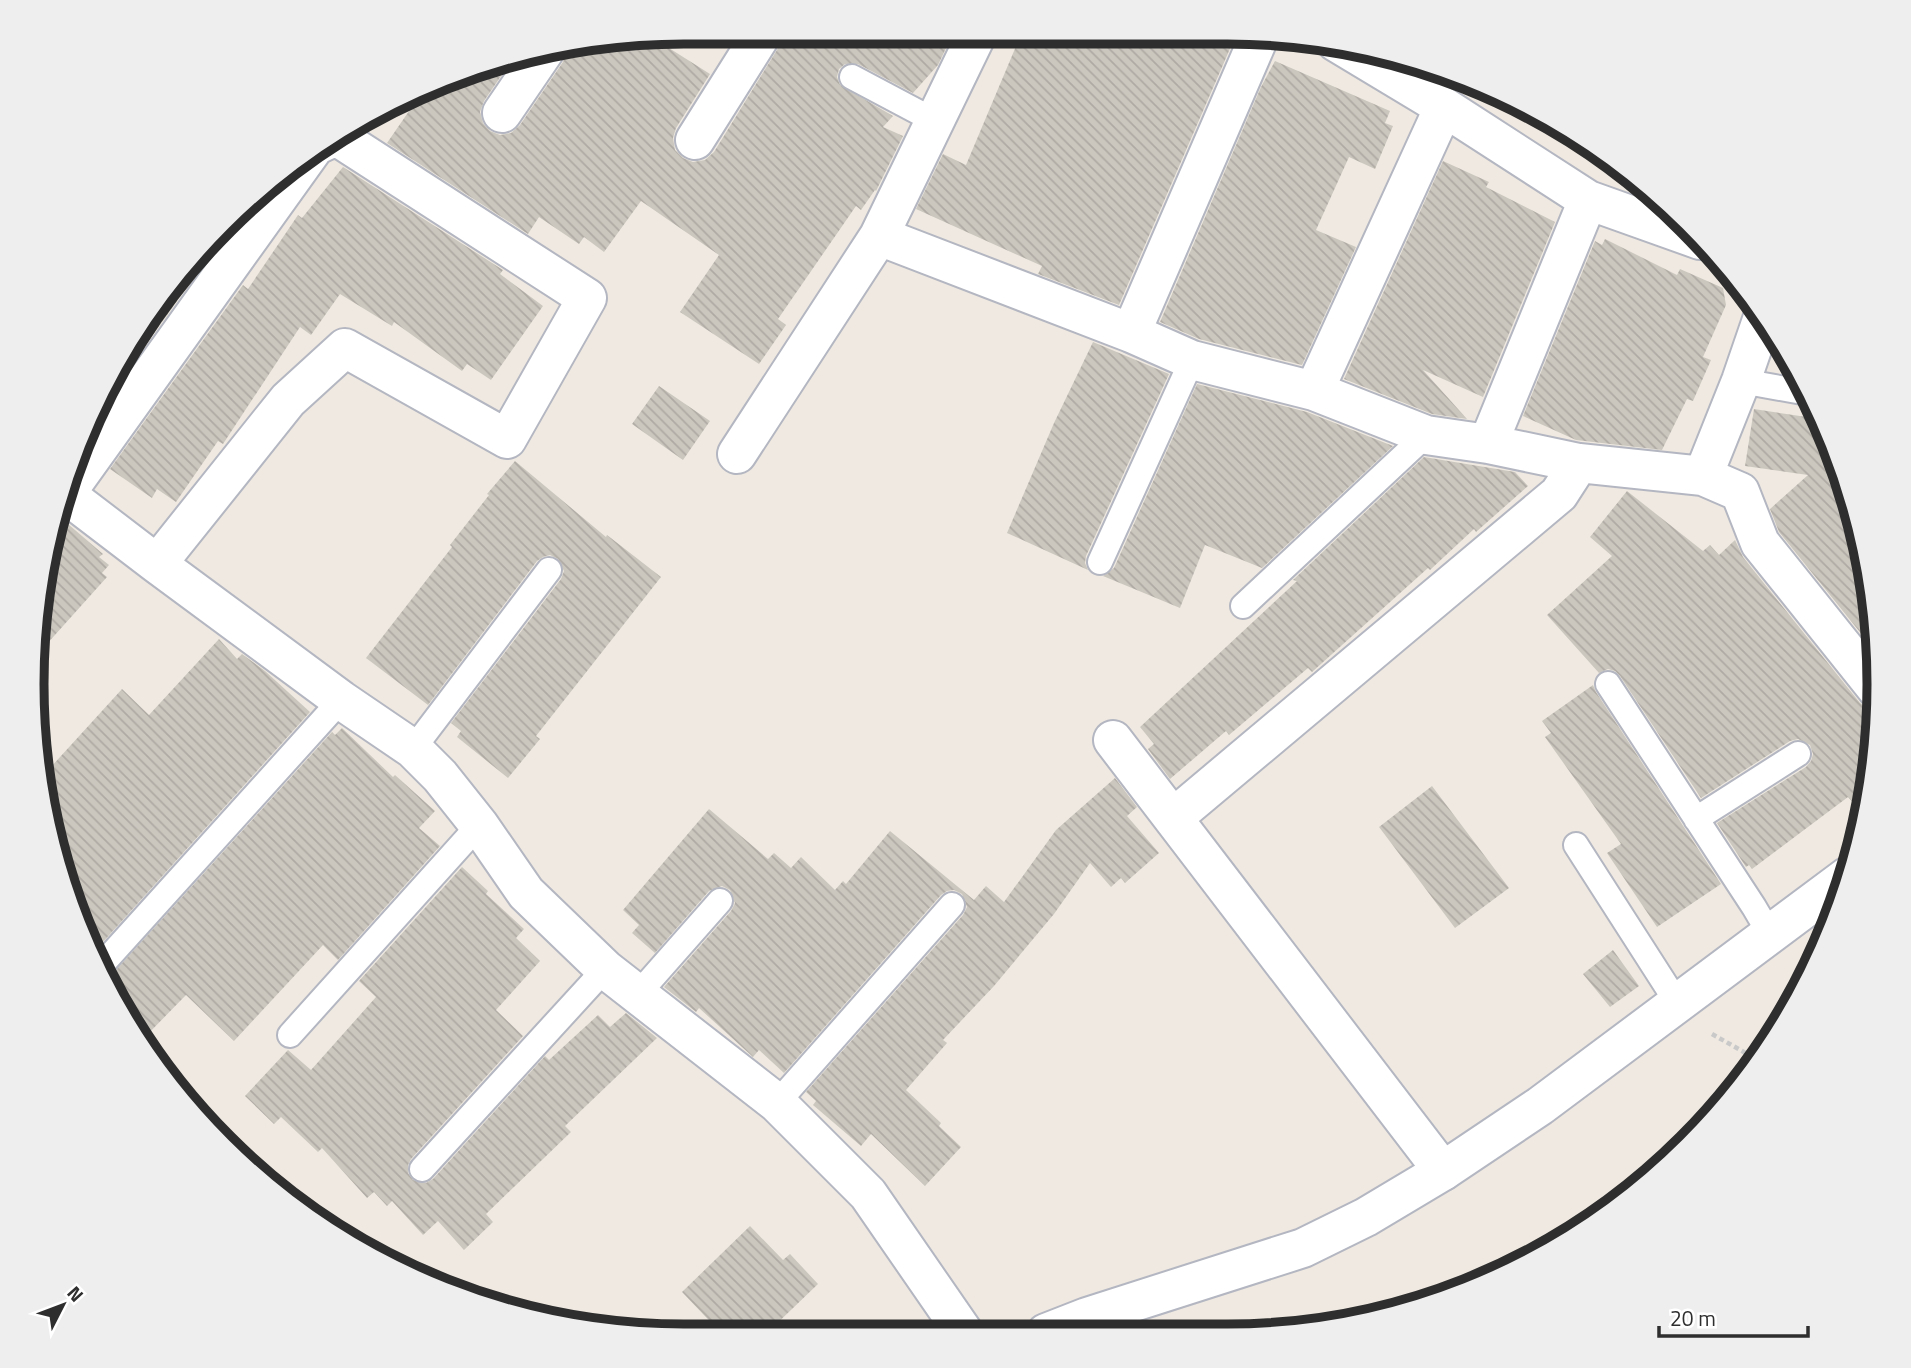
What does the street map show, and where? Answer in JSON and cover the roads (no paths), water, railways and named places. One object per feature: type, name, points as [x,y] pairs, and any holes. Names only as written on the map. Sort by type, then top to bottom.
[{"type":"street","points":[[695,140],[756,44]]},
{"type":"street","points":[[737,454],[879,236],[972,44]]},
{"type":"street","points":[[1131,333],[1256,45]]},
{"type":"street","points":[[1364,59],[1588,200],[1682,234]]},
{"type":"street","points":[[502,113],[537,61]]},
{"type":"street","points":[[1314,391],[1444,107]]},
{"type":"street","points":[[157,565],[288,400],[345,348],[507,439],[587,298],[345,142]]},
{"type":"street","points":[[79,475],[294,176]]},
{"type":"street","points":[[1488,444],[1588,200]]},
{"type":"street","points":[[879,236],[1131,333],[1192,360],[1314,391],[1426,435],[1488,444],[1579,463],[1703,476],[1740,492],[1760,543],[1867,676]]},
{"type":"street","points":[[1703,476],[1759,328]]},
{"type":"street","points":[[1173,818],[1559,494],[1579,463]]},
{"type":"street","points":[[72,499],[341,700],[413,749],[440,776],[526,892],[605,969],[777,1104],[869,1194],[958,1324]]},
{"type":"street","points":[[1113,740],[1443,1171]]},
{"type":"street","points":[[1069,1324],[1303,1248],[1366,1217],[1443,1171],[1540,1106],[1834,888]]},
{"type":"lane","points":[[852,77],[935,121]]},
{"type":"lane","points":[[1100,562],[1192,360]]},
{"type":"lane","points":[[1741,381],[1795,391]]},
{"type":"lane","points":[[1243,606],[1426,435]]},
{"type":"lane","points":[[413,749],[549,570]]},
{"type":"lane","points":[[1608,684],[1771,936]]},
{"type":"lane","points":[[106,960],[341,700]]},
{"type":"lane","points":[[1696,819],[1798,754]]},
{"type":"lane","points":[[290,1035],[478,825]]},
{"type":"lane","points":[[1576,845],[1678,1004]]},
{"type":"lane","points":[[638,994],[720,901]]},
{"type":"lane","points":[[777,1104],[952,905]]},
{"type":"lane","points":[[422,1169],[605,969]]}]
